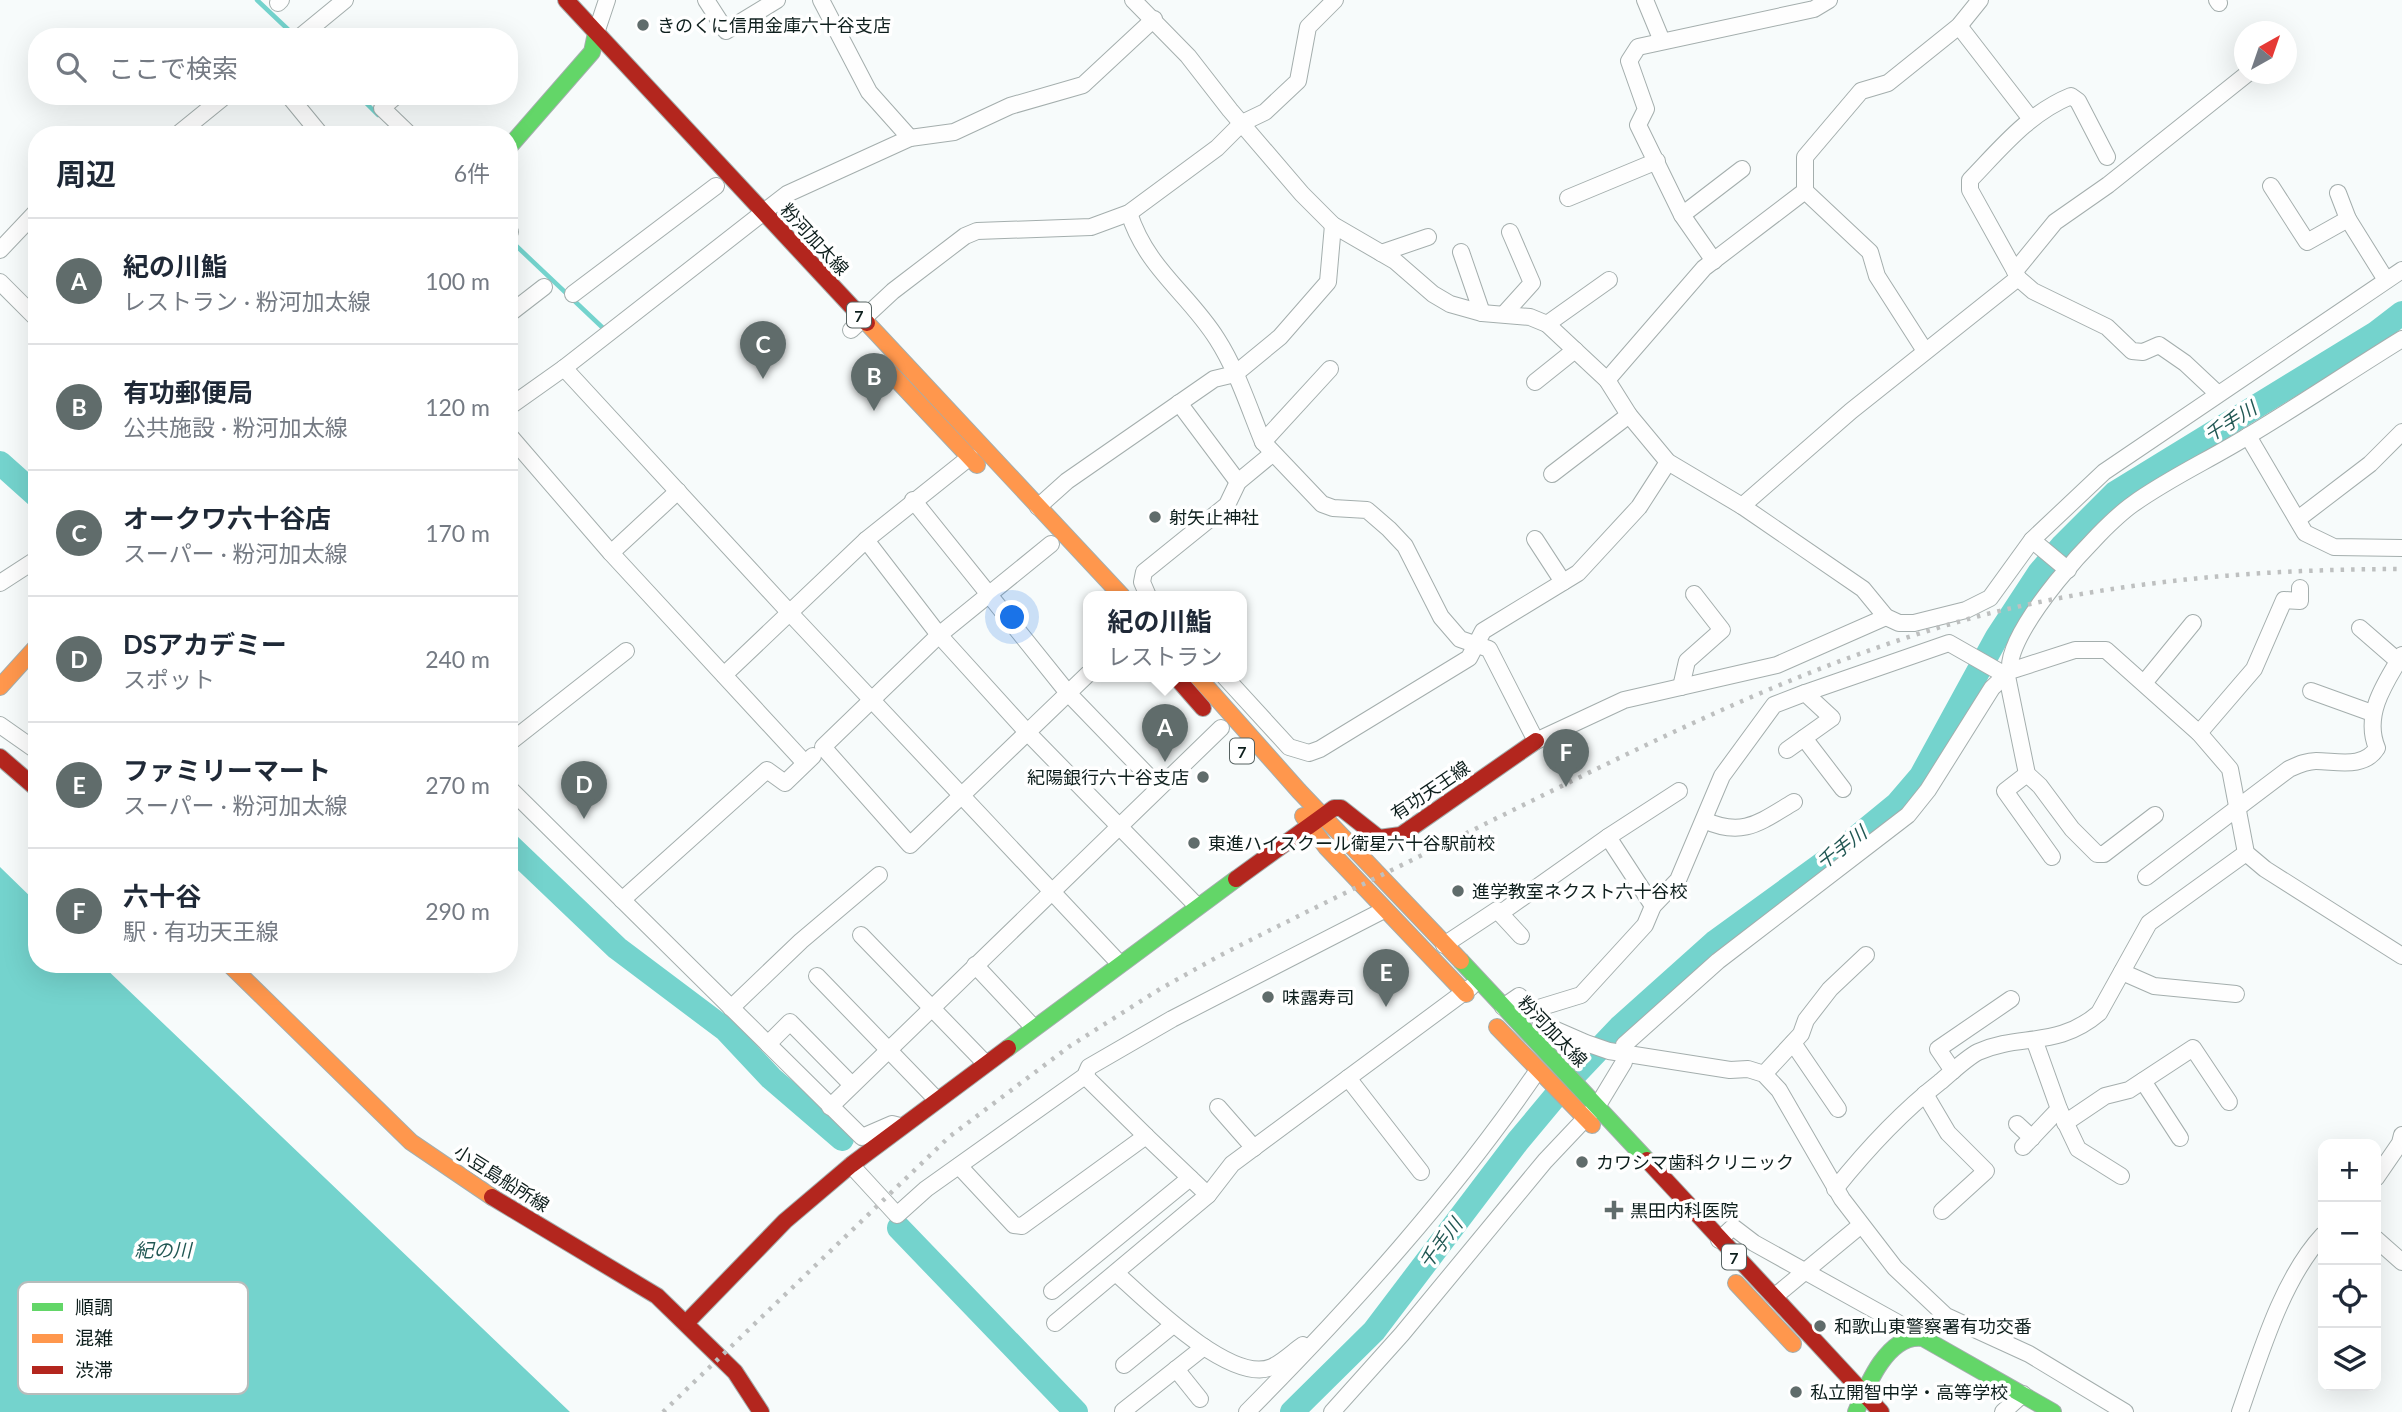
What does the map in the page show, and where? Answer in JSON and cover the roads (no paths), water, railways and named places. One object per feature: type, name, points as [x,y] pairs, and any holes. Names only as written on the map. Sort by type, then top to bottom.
[{"type":"main road","name":"粉河加太線","points":[[559,4],[596,33],[764,213],[859,334],[948,407],[1117,591]]},
{"type":"main road","name":"粉河加太線","points":[[559,4],[593,52],[672,138]]},
{"type":"main road","points":[[518,137],[593,52],[596,33]]},
{"type":"main road","name":"粉河加太線","points":[[747,219],[859,334],[1083,579]]},
{"type":"main road","points":[[0,687],[28,656]]},
{"type":"main road","name":"粉河加太線","points":[[1180,682],[1221,728],[1444,945],[1555,1060],[1881,1412]]},
{"type":"main road","name":"粉河加太線","points":[[1202,682],[1316,820],[1326,847],[1603,1139]]},
{"type":"main road","name":"有功天王線","points":[[1316,820],[1334,808],[1341,808],[1379,838],[1401,835],[1536,741]]},
{"type":"main road","points":[[0,757],[28,781]]},
{"type":"main road","points":[[687,1322],[785,1221],[851,1165],[1316,820]]},
{"type":"main road","name":"小豆島船所線","points":[[238,973],[411,1142],[464,1180],[657,1296],[687,1322],[735,1372],[761,1412]]},
{"type":"main road","name":"7","points":[[1726,1273],[1800,1352]]},
{"type":"main road","points":[[1854,1409],[1902,1340],[1917,1337],[2053,1412]]},
{"type":"street","points":[[311,28],[345,0]]},
{"type":"street","points":[[596,33],[607,0]]},
{"type":"street","points":[[706,0],[726,31],[777,0]]},
{"type":"street","points":[[821,0],[869,92],[910,138]]},
{"type":"street","points":[[1133,0],[1154,19],[1302,194],[1334,225],[1381,253],[1450,304],[1482,313],[1531,317],[1547,324],[1607,380],[1629,415],[1668,461],[1742,506],[1863,589],[1886,617],[1899,624],[1914,623],[1965,610],[1990,598],[2035,543],[2104,472],[2402,270]]},
{"type":"street","points":[[859,334],[893,291],[965,236],[977,231],[1091,227],[1129,213],[1217,148],[1242,123],[1265,113],[1298,81],[1308,27],[1335,0]]},
{"type":"street","points":[[1645,0],[1662,41]]},
{"type":"street","points":[[1714,261],[1682,215],[1638,125],[1646,109],[1629,61],[1638,47],[1690,38],[1814,9],[1829,0]]},
{"type":"street","points":[[1925,351],[1877,276],[1870,252],[1805,191],[1805,157],[1861,91],[1874,90],[1888,83],[1959,26],[1980,0]]},
{"type":"street","points":[[518,401],[564,368],[747,219],[764,213],[787,194],[910,138],[954,132],[1010,106],[1083,85],[1154,19]]},
{"type":"street","points":[[1959,26],[2031,118]]},
{"type":"street","points":[[1742,506],[2017,274],[2055,222],[2109,185],[2195,112],[2234,84]]},
{"type":"street","points":[[2108,157],[2078,101],[2071,96],[2050,104],[2031,118],[1970,180],[1970,190],[2017,274],[2033,291],[2107,327],[2132,351],[2143,352],[2159,345],[2185,363],[2217,393]]},
{"type":"street","points":[[188,126],[214,105]]},
{"type":"street","points":[[296,105],[314,126]]},
{"type":"street","points":[[386,105],[382,108],[401,126]]},
{"type":"street","points":[[1568,198],[1657,161]]},
{"type":"street","points":[[1682,215],[1742,169]]},
{"type":"street","points":[[573,294],[716,186]]},
{"type":"street","points":[[2271,186],[2307,242],[2348,219]]},
{"type":"street","points":[[1607,380],[1714,261],[1805,191]]},
{"type":"street","points":[[2338,193],[2348,219],[2386,280]]},
{"type":"street","points":[[1129,213],[1134,230],[1164,278],[1196,309],[1218,340],[1268,448],[1322,504],[1333,508],[1367,510],[1390,529],[1405,546],[1441,617],[1460,639],[1489,649],[1536,741],[1624,700],[1777,665],[1886,617]]},
{"type":"street","points":[[0,250],[28,220]]},
{"type":"street","points":[[1038,507],[1067,481],[1214,379],[1235,374],[1280,337],[1328,282],[1334,225]]},
{"type":"street","points":[[1504,314],[1531,283],[1510,232]]},
{"type":"street","points":[[1381,253],[1428,237]]},
{"type":"street","points":[[1461,252],[1482,313]]},
{"type":"street","points":[[1547,324],[1609,280]]},
{"type":"street","points":[[0,282],[28,310]]},
{"type":"street","points":[[518,307],[544,287]]},
{"type":"street","points":[[1332,1412],[1402,1334],[1583,1116],[1626,1054],[1624,1045],[1718,961],[1908,815],[1928,790],[2004,671],[2008,658],[2041,602],[2092,539],[2134,503],[2248,436],[2402,339]]},
{"type":"street","points":[[1535,382],[1575,350]]},
{"type":"street","points":[[564,368],[1120,964]]},
{"type":"street","points":[[1146,591],[1142,582],[1144,572],[1227,505],[1238,482],[1330,369]]},
{"type":"street","points":[[1179,403],[1238,482]]},
{"type":"street","points":[[1552,474],[1629,415]]},
{"type":"street","points":[[2298,519],[2370,464],[2402,432]]},
{"type":"street","points":[[2248,436],[2305,533],[2334,547],[2402,548]]},
{"type":"street","points":[[518,445],[611,553],[805,763]]},
{"type":"street","points":[[724,675],[866,540],[912,500],[970,457]]},
{"type":"street","points":[[1229,682],[1289,747],[1309,753],[1469,657],[1483,631],[1578,573],[1639,507],[1668,461]]},
{"type":"street","points":[[611,553],[678,491]]},
{"type":"street","points":[[912,500],[1068,693],[1158,786]]},
{"type":"street","points":[[1535,539],[1563,582]]},
{"type":"street","points":[[866,540],[939,635],[1027,732],[1197,906]]},
{"type":"street","points":[[2035,543],[2066,568]]},
{"type":"street","points":[[622,900],[767,770],[785,783],[939,635],[1051,544]]},
{"type":"street","points":[[0,583],[28,565]]},
{"type":"street","points":[[2199,733],[2254,669],[2284,600],[2300,601],[2300,588]]},
{"type":"street","points":[[1681,687],[1687,661],[1722,630],[1694,594]]},
{"type":"street","points":[[2144,683],[2193,623]]},
{"type":"street","points":[[2146,877],[2299,765],[2313,761],[2348,763],[2372,755],[2377,748],[2371,730],[2372,713],[2400,658],[2360,628]]},
{"type":"street","points":[[1532,1010],[1581,995],[1645,925],[1653,906],[1678,880],[1722,776],[1774,705],[1949,643],[2004,671],[2075,650],[2106,650],[2199,733],[2230,769],[2246,853],[2265,869],[2402,956]]},
{"type":"street","points":[[518,736],[626,651]]},
{"type":"street","points":[[2004,671],[2027,774],[2040,786],[2072,829],[2098,854],[2104,854],[2155,815]]},
{"type":"street","points":[[822,747],[910,845],[1083,679]]},
{"type":"street","points":[[2311,691],[2372,713]]},
{"type":"street","points":[[1787,750],[1832,718],[1805,693]]},
{"type":"street","points":[[0,725],[28,745]]},
{"type":"street","points":[[830,1107],[1158,786],[1221,728]]},
{"type":"street","points":[[1804,738],[1843,789]]},
{"type":"street","points":[[2027,774],[2005,791],[2052,857]]},
{"type":"street","points":[[1502,912],[1608,836],[1679,791]]},
{"type":"street","points":[[518,797],[862,1137],[892,1124],[902,1126]]},
{"type":"street","points":[[1704,820],[1723,829],[1753,827],[1794,802]]},
{"type":"street","points":[[1608,836],[1653,906]]},
{"type":"street","points":[[1835,1189],[1873,1142],[1925,1094],[1978,1052],[2035,1042],[2071,1032],[2088,1022],[2099,1013],[2149,923],[2246,853]]},
{"type":"street","points":[[732,1008],[801,941],[879,874]]},
{"type":"street","points":[[851,1165],[897,1215],[926,1189],[1085,1076],[1089,1067],[1172,1019],[1384,910]]},
{"type":"street","points":[[1444,945],[1497,910],[1502,912],[1521,936]]},
{"type":"street","points":[[862,935],[986,1064]]},
{"type":"street","points":[[1764,1074],[1793,1043],[1830,989],[1866,955]]},
{"type":"street","points":[[975,965],[1034,1028]]},
{"type":"street","points":[[2122,972],[2154,986],[2236,994]]},
{"type":"street","points":[[817,976],[937,1100]]},
{"type":"street","points":[[1055,1324],[1208,1195],[1232,1164],[1348,1078],[1474,1003],[1477,980]]},
{"type":"street","points":[[1503,1007],[1519,996],[1547,1026],[1609,1051],[1730,1070],[1748,1069],[1764,1074],[1779,1090],[1835,1189],[1861,1225],[1895,1268],[1946,1316],[2029,1354],[2125,1412]]},
{"type":"street","points":[[1953,1071],[1938,1049],[2011,999]]},
{"type":"street","points":[[768,1044],[790,1022],[852,1085]]},
{"type":"street","points":[[2035,1042],[2062,1116],[2078,1149],[2121,1176]]},
{"type":"street","points":[[1793,1043],[1838,1108]]},
{"type":"street","points":[[2017,1124],[2028,1143],[2062,1116],[2105,1096],[2129,1090],[2193,1048],[2229,1102]]},
{"type":"street","points":[[1247,1412],[1331,1325],[1495,1133],[1541,1073]]},
{"type":"street","points":[[1085,1076],[1208,1195]]},
{"type":"street","points":[[1348,1078],[1421,1172]]},
{"type":"street","points":[[2143,1081],[2180,1138]]},
{"type":"street","points":[[1925,1094],[1948,1133],[1986,1171],[1942,1212]]},
{"type":"street","points":[[1218,1107],[1254,1148]]},
{"type":"street","points":[[2381,1171],[2400,1143],[2402,1135]]},
{"type":"street","points":[[959,1166],[1014,1225],[1022,1226],[1146,1136]]},
{"type":"street","points":[[1052,1291],[1189,1178]]},
{"type":"street","points":[[1774,1297],[1861,1225]]},
{"type":"street","points":[[1719,1240],[1733,1227],[1754,1243],[1898,1323],[1917,1337],[1946,1316]]},
{"type":"street","points":[[2240,1412],[2261,1350],[2304,1255],[2318,1240]]},
{"type":"street","points":[[2381,1244],[2402,1262]]},
{"type":"street","points":[[1117,1274],[1173,1325],[1204,1347],[1252,1369],[1271,1367],[1331,1325]]},
{"type":"street","points":[[1124,1365],[1173,1325]]},
{"type":"street","points":[[1129,1410],[1204,1347]]},
{"type":"street","points":[[1176,1369],[1200,1399]]},
{"type":"street","points":[[2003,1412],[2023,1394]]},
{"type":"water","name":"紀の川","points":[[0,867],[28,894],[28,973],[110,973],[570,1412],[0,1412]]},
{"type":"waterway","points":[[257,0],[287,28]]},
{"type":"waterway","points":[[368,105],[378,115]]},
{"type":"waterway","points":[[518,248],[603,328]]},
{"type":"waterway","name":"千手川","points":[[1292,1412],[1374,1331],[1518,1141],[1563,1087],[1620,1027],[1715,942],[1836,854],[1897,804],[1921,776],[1997,637],[2039,573],[2115,493],[2376,333],[2402,313]]},
{"type":"waterway","points":[[0,463],[28,488]]},
{"type":"waterway","points":[[518,854],[617,948],[726,1030],[771,1078],[842,1139]]},
{"type":"waterway","points":[[899,1228],[1076,1412]]},
{"type":"railway","points":[[663,1412],[949,1137],[1070,1046],[1160,989],[1219,956],[1617,759],[1798,677],[1923,632],[1987,614],[2090,593],[2193,579],[2298,571],[2402,569]]},
{"type":"place","name":"きのくに信用金庫六十谷支店","points":[[643,25]]},
{"type":"place","name":"オークワ六十谷店","points":[[763,379]]},
{"type":"place","name":"有功郵便局","points":[[874,411]]},
{"type":"place","name":"射矢止神社","points":[[1155,517]]},
{"type":"place","name":"紀の川鮨","points":[[1165,762]]},
{"type":"place","name":"紀陽銀行六十谷支店","points":[[1203,777]]},
{"type":"place","name":"六十谷","points":[[1566,787]]},
{"type":"place","name":"DSアカデミー","points":[[584,819]]},
{"type":"place","name":"東進ハイスクール衛星六十谷駅前校","points":[[1194,843]]},
{"type":"place","name":"進学教室ネクスト六十谷校","points":[[1458,891]]},
{"type":"place","name":"味露寿司","points":[[1268,997]]},
{"type":"place","name":"ファミリーマート","points":[[1386,1007]]},
{"type":"place","name":"カワシマ歯科クリニック","points":[[1582,1162]]},
{"type":"place","name":"黒田内科医院","points":[[1614,1210]]},
{"type":"place","name":"和歌山東警察署有功交番","points":[[1820,1326]]},
{"type":"place","name":"私立開智中学・高等学校","points":[[1796,1392]]}]
